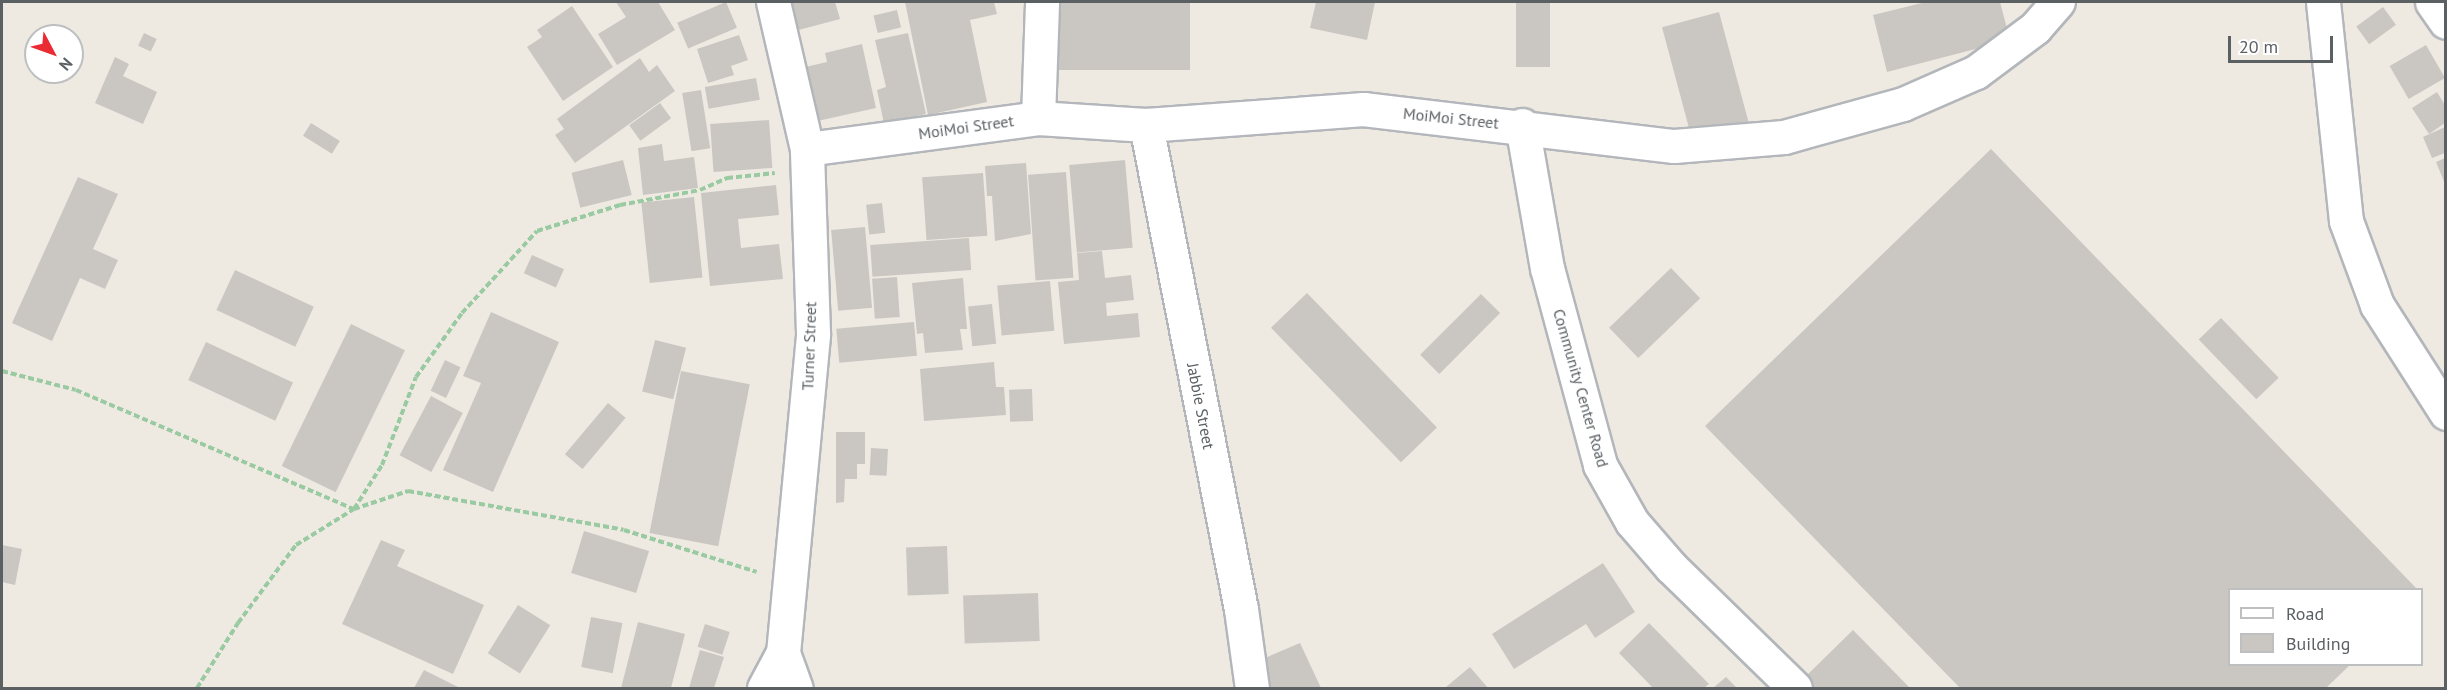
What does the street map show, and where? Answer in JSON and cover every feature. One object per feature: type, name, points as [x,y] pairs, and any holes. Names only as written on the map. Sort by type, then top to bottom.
[{"type":"street","name":"Turner Street","points":[[764,688],[783,653],[813,333],[806,160],[773,2]]},
{"type":"street","points":[[1038,118],[1042,2]]},
{"type":"street","name":"MoiMoi Street","points":[[806,160],[1038,118],[1146,125],[1363,109],[1522,125],[1674,146],[1784,137],[1903,104],[1976,72],[2035,28],[2058,2]]},
{"type":"street","points":[[2432,2],[2445,22]]},
{"type":"street","points":[[2316,4],[2346,221],[2377,305],[2445,413]]},
{"type":"street","name":"Jabbie Street","points":[[1146,125],[1241,609],[1252,688]]},
{"type":"street","name":"Community Center Road","points":[[1522,125],[1547,268],[1600,465],[1632,522],[1665,560],[1795,688]]},
{"type":"street","points":[[783,653],[796,688]]},
{"type":"path","points":[[354,509],[382,465],[416,377],[462,312],[537,231],[620,205],[700,190],[727,178],[806,160]]},
{"type":"path","points":[[2,371],[76,390],[354,509]]},
{"type":"path","points":[[197,688],[238,623],[296,545],[354,509],[408,491],[624,530],[789,582]]},
{"type":"building","points":[[616,2],[658,2],[675,30],[617,65],[598,34],[626,17]]},
{"type":"building","points":[[726,2],[737,28],[688,48],[677,23]]},
{"type":"building","points":[[787,2],[835,2],[840,19],[795,31]]},
{"type":"building","points":[[905,2],[994,2],[997,14],[970,20],[987,102],[928,115]]},
{"type":"building","points":[[1056,2],[1190,2],[1190,70],[1056,70]]},
{"type":"building","points":[[1316,2],[1375,2],[1367,40],[1310,28]]},
{"type":"building","points":[[1516,2],[1550,2],[1550,67],[1516,67]]},
{"type":"building","points":[[1926,2],[2000,2],[2010,40],[1887,72],[1873,15]]},
{"type":"building","points":[[572,6],[613,67],[563,101],[527,47],[542,37],[537,30]]},
{"type":"building","points":[[2383,7],[2396,25],[2369,44],[2356,26]]},
{"type":"building","points":[[897,10],[901,28],[878,33],[874,15]]},
{"type":"building","points":[[1719,12],[1749,122],[1692,137],[1662,27]]},
{"type":"building","points":[[144,33],[157,39],[151,52],[138,46]]},
{"type":"building","points":[[908,33],[926,114],[884,124],[877,90],[886,87],[875,40]]},
{"type":"building","points":[[739,35],[748,60],[731,66],[734,75],[708,83],[697,49]]},
{"type":"building","points":[[862,44],[876,108],[813,122],[801,68],[827,62],[825,53]]},
{"type":"building","points":[[2426,45],[2445,78],[2409,99],[2390,66]]},
{"type":"building","points":[[115,57],[129,64],[123,76],[157,92],[143,124],[95,103]]},
{"type":"building","points":[[640,58],[649,72],[657,65],[675,91],[575,163],[555,135],[564,129],[557,119]]},
{"type":"building","points":[[756,78],[760,100],[709,109],[705,87]]},
{"type":"building","points":[[701,90],[710,148],[691,151],[682,93]]},
{"type":"building","points":[[2437,92],[2445,105],[2445,123],[2429,134],[2412,108]]},
{"type":"building","points":[[660,103],[671,118],[640,141],[629,125]]},
{"type":"building","points":[[769,120],[772,168],[713,172],[710,124]]},
{"type":"building","points":[[311,123],[340,141],[332,154],[303,136]]},
{"type":"building","points":[[2445,127],[2445,153],[2432,158],[2423,137]]},
{"type":"building","points":[[662,144],[664,161],[694,157],[698,188],[643,195],[638,148]]},
{"type":"building","points":[[1991,149],[2416,588],[2228,588],[2228,666],[2349,666],[2326,688],[1960,688],[1705,426]]},
{"type":"building","points":[[2445,158],[2445,184],[2436,162]]},
{"type":"building","points":[[623,160],[632,195],[580,208],[572,173]]},
{"type":"building","points":[[1125,160],[1133,248],[1077,253],[1069,165]]},
{"type":"building","points":[[1026,163],[1031,234],[995,241],[992,196],[987,196],[985,166]]},
{"type":"building","points":[[1066,172],[1073,278],[1035,280],[1028,175]]},
{"type":"building","points":[[983,173],[987,236],[927,240],[922,177]]},
{"type":"building","points":[[78,177],[118,194],[93,249],[118,260],[105,289],[80,278],[52,341],[12,323]]},
{"type":"building","points":[[776,185],[779,215],[738,219],[741,248],[779,244],[783,279],[710,286],[701,193]]},
{"type":"building","points":[[694,197],[702,278],[650,283],[641,203]]},
{"type":"building","points":[[882,203],[885,233],[869,235],[866,205]]},
{"type":"building","points":[[865,227],[872,308],[838,311],[831,230]]},
{"type":"building","points":[[969,238],[971,270],[872,277],[870,245]]},
{"type":"building","points":[[1102,251],[1105,278],[1131,275],[1134,300],[1106,303],[1107,316],[1138,313],[1140,337],[1064,344],[1058,282],[1079,280],[1077,253]]},
{"type":"building","points":[[532,255],[564,269],[556,288],[524,273]]},
{"type":"building","points":[[1671,268],[1700,298],[1638,358],[1609,328]]},
{"type":"building","points":[[235,270],[314,307],[295,347],[216,310]]},
{"type":"building","points":[[897,277],[900,317],[875,319],[872,279]]},
{"type":"building","points":[[963,278],[967,329],[960,329],[963,350],[925,353],[923,333],[917,334],[912,283]]},
{"type":"building","points":[[1050,281],[1054,331],[1002,335],[997,286]]},
{"type":"building","points":[[1307,293],[1437,428],[1401,462],[1271,328]]},
{"type":"building","points":[[1481,294],[1500,313],[1439,374],[1420,355]]},
{"type":"building","points":[[992,304],[996,344],[972,346],[968,307]]},
{"type":"building","points":[[491,312],[559,342],[493,492],[443,470],[481,383],[463,376]]},
{"type":"building","points":[[2221,318],[2279,378],[2256,399],[2199,340]]},
{"type":"building","points":[[914,322],[917,356],[839,363],[836,329]]},
{"type":"building","points":[[351,324],[405,350],[336,492],[282,466]]},
{"type":"building","points":[[655,340],[686,348],[673,399],[642,391]]},
{"type":"building","points":[[206,342],[293,383],[275,421],[188,380]]},
{"type":"building","points":[[445,360],[460,367],[446,398],[431,391]]},
{"type":"building","points":[[994,362],[996,387],[1004,387],[1006,415],[924,421],[920,369]]},
{"type":"building","points":[[681,371],[750,384],[718,546],[650,533]]},
{"type":"building","points":[[1032,389],[1033,421],[1010,422],[1009,390]]},
{"type":"building","points":[[431,396],[463,413],[431,472],[400,455]]},
{"type":"building","points":[[608,403],[626,418],[583,469],[565,454]]},
{"type":"building","points":[[836,432],[865,432],[865,464],[857,464],[857,479],[845,479],[844,502],[836,503]]},
{"type":"building","points":[[871,448],[888,449],[887,476],[870,475]]},
{"type":"building","points":[[584,531],[649,551],[636,593],[571,573]]},
{"type":"building","points":[[381,540],[405,550],[397,566],[484,605],[453,674],[342,624]]},
{"type":"building","points":[[2,545],[22,549],[15,585],[2,582]]},
{"type":"building","points":[[947,546],[949,594],[908,595],[906,547]]},
{"type":"building","points":[[1603,563],[1635,612],[1595,638],[1586,624],[1514,669],[1492,634]]},
{"type":"building","points":[[1038,593],[1040,641],[965,644],[963,596]]},
{"type":"building","points":[[518,605],[550,625],[520,673],[488,653]]},
{"type":"building","points":[[591,617],[622,623],[613,673],[581,667]]},
{"type":"building","points":[[638,622],[685,634],[671,688],[621,688]]},
{"type":"building","points":[[1649,623],[1709,684],[1704,688],[1653,688],[1619,653]]},
{"type":"building","points":[[705,624],[730,632],[722,655],[698,647]]},
{"type":"building","points":[[1853,630],[1910,688],[1810,688],[1802,680]]},
{"type":"building","points":[[1300,643],[1321,688],[1271,688],[1258,661]]},
{"type":"building","points":[[700,650],[724,657],[714,688],[689,688]]},
{"type":"building","points":[[1470,667],[1488,688],[1446,687]]},
{"type":"building","points":[[424,670],[460,688],[414,688]]},
{"type":"building","points":[[1726,677],[1737,688],[1713,688]]}]
